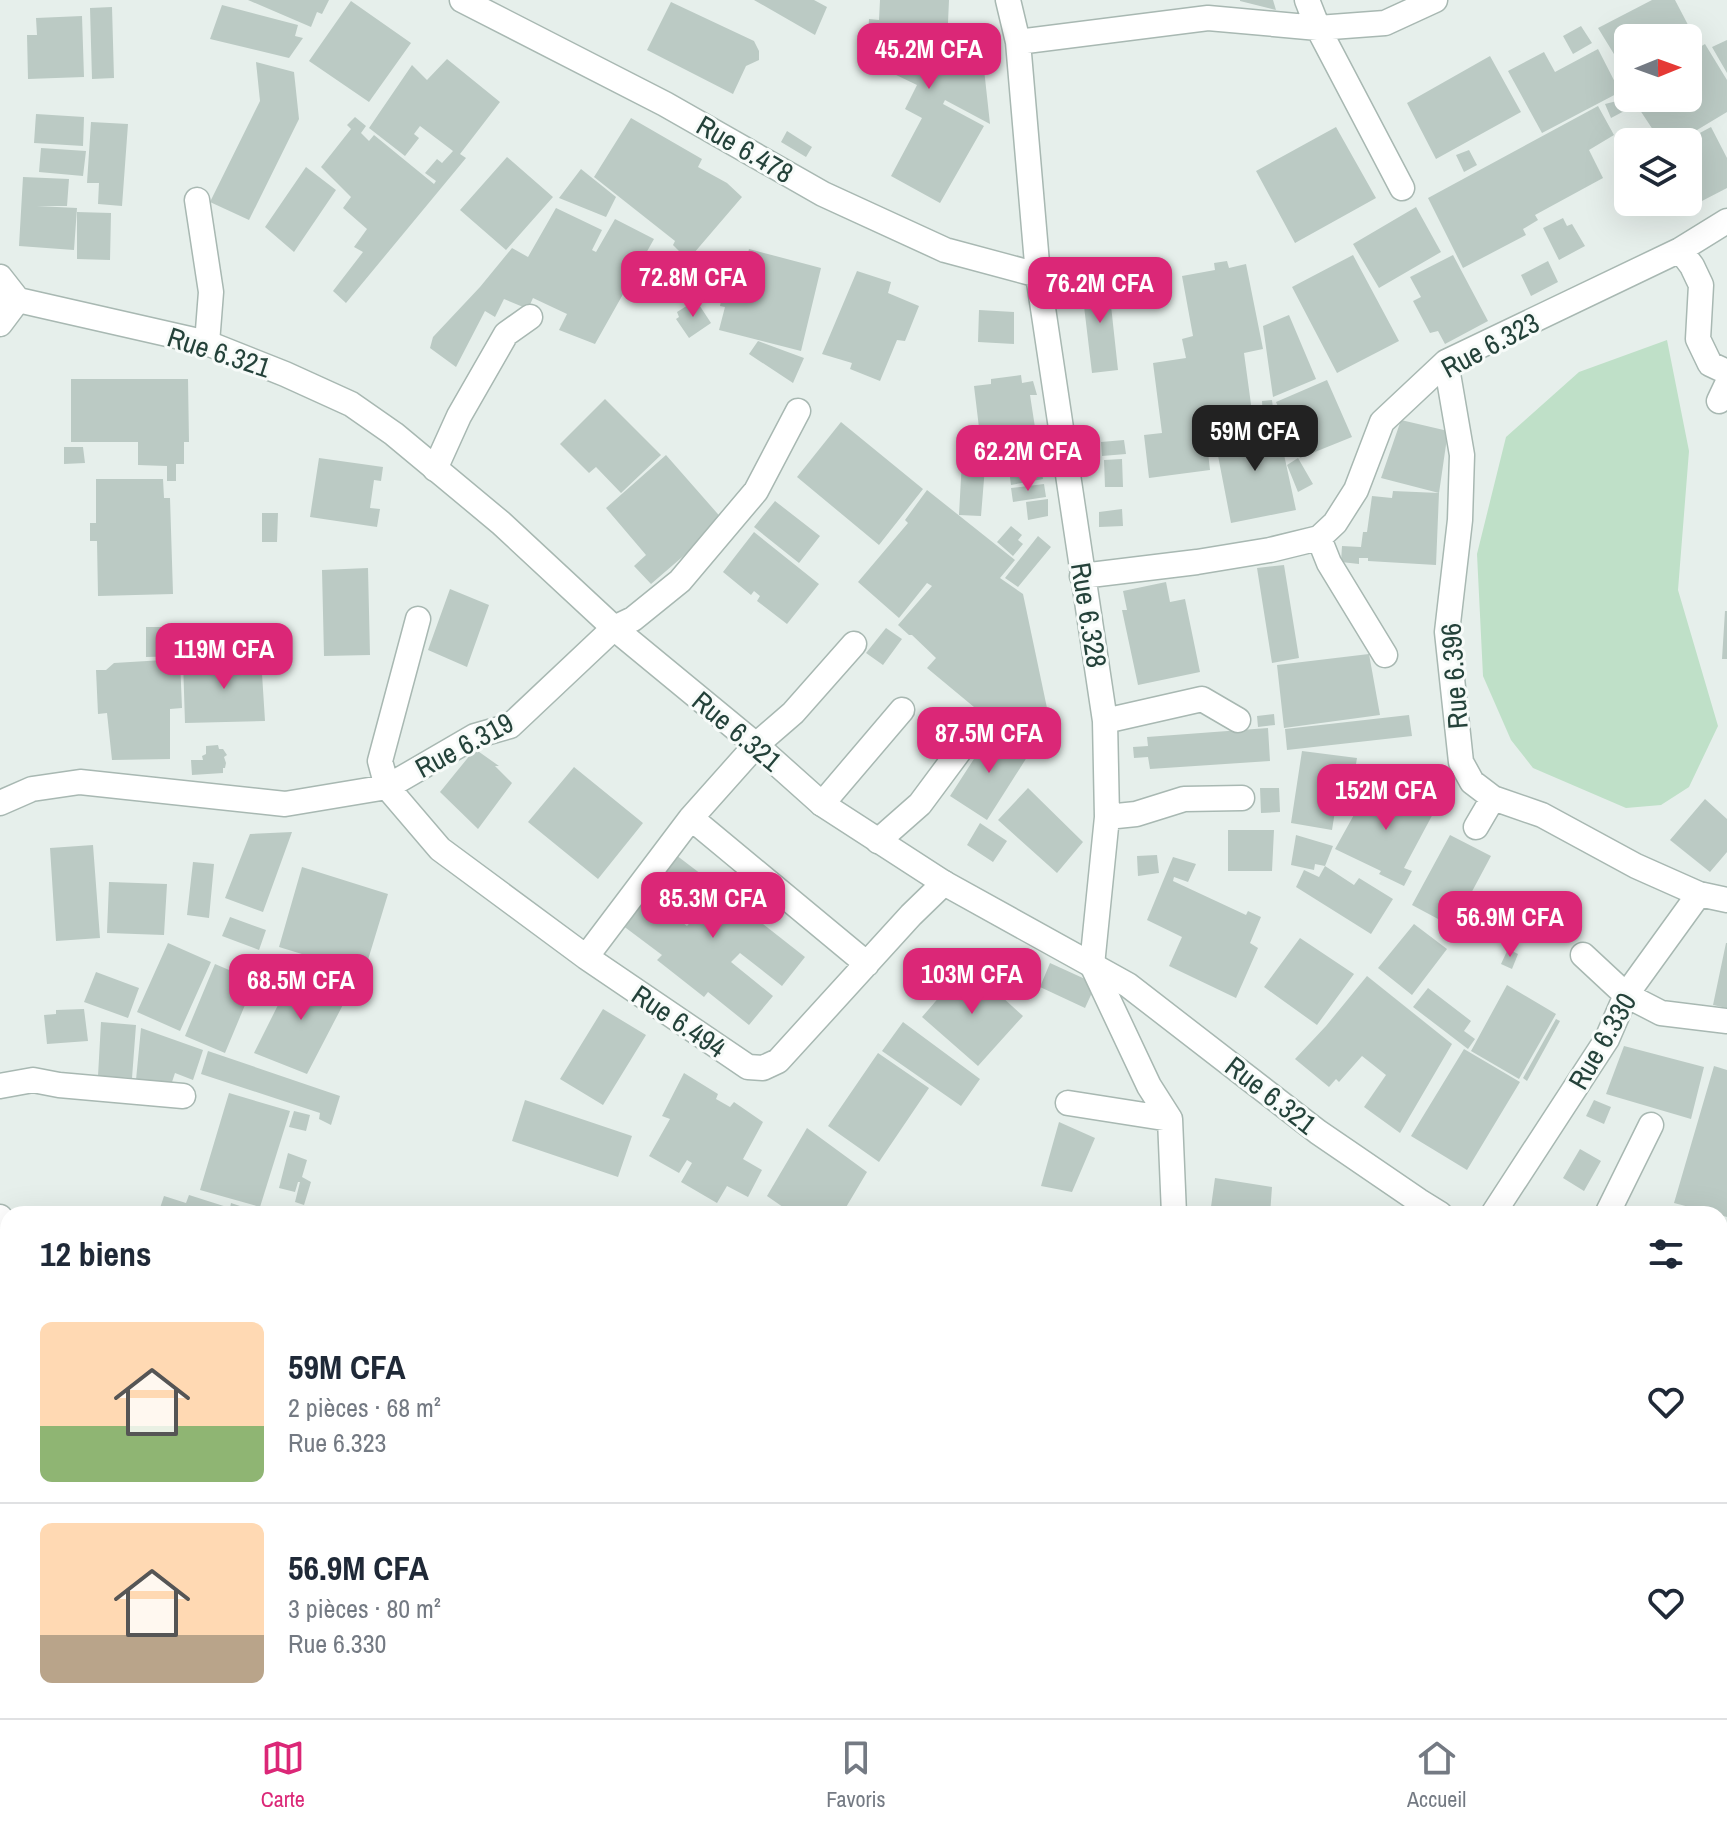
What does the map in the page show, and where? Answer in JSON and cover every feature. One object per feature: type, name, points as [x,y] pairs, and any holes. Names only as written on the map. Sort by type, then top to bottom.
[{"type":"street","name":"Rue 6.478","points":[[462,0],[665,104],[823,194],[945,250],[1038,275]]},
{"type":"street","name":"Rue 6.328","points":[[1008,0],[1018,42],[1038,275],[1105,721],[1107,817],[1092,965]]},
{"type":"street","points":[[1307,0],[1318,28],[1402,188]]},
{"type":"street","points":[[1018,42],[1208,18],[1318,28],[1385,23],[1435,0]]},
{"type":"street","points":[[197,200],[211,292],[207,343]]},
{"type":"street","name":"Rue 6.323","points":[[1319,538],[1335,523],[1356,490],[1382,422],[1446,362],[1680,250],[1727,221]]},
{"type":"street","points":[[1680,250],[1701,285],[1698,339],[1710,364],[1727,372]]},
{"type":"street","points":[[0,277],[9,297],[0,324]]},
{"type":"street","name":"Rue 6.321","points":[[9,297],[207,343],[351,404],[394,434],[501,523],[614,628],[756,745],[822,804],[944,883],[1128,985],[1318,1132],[1428,1206]]},
{"type":"street","points":[[435,469],[459,416],[506,334],[530,317]]},
{"type":"street","name":"Rue 6.396","points":[[1446,362],[1462,455],[1460,520],[1447,632],[1461,762],[1472,782],[1493,798],[1542,815],[1636,866],[1699,894]]},
{"type":"street","name":"Rue 6.319","points":[[0,803],[32,789],[80,782],[285,804],[387,787],[475,736],[510,726],[614,628],[633,619],[680,581],[756,491],[798,411]]},
{"type":"street","points":[[1082,576],[1197,562],[1319,538],[1329,563],[1385,655]]},
{"type":"street","points":[[387,787],[380,761],[418,619]]},
{"type":"street","points":[[586,957],[691,818],[756,745],[793,713],[854,644]]},
{"type":"street","points":[[1105,721],[1202,699],[1238,720]]},
{"type":"street","points":[[822,804],[902,710]]},
{"type":"street","points":[[878,841],[920,804],[966,742]]},
{"type":"street","name":"Rue 6.494","points":[[387,787],[440,849],[586,957],[748,1067],[763,1068],[778,1061],[944,883]]},
{"type":"street","points":[[1107,817],[1136,814],[1184,799],[1242,798]]},
{"type":"street","points":[[1476,827],[1493,798]]},
{"type":"street","points":[[691,818],[867,964]]},
{"type":"street","points":[[1699,894],[1727,900]]},
{"type":"street","name":"Rue 6.330","points":[[1498,1206],[1607,1039],[1626,995],[1699,894]]},
{"type":"street","points":[[1583,955],[1626,995],[1661,1013],[1727,1021]]},
{"type":"street","points":[[1092,965],[1149,1086],[1170,1119],[1174,1206]]},
{"type":"street","points":[[0,1086],[33,1080],[183,1096]]},
{"type":"street","points":[[1068,1103],[1170,1119]]},
{"type":"street","points":[[1611,1206],[1651,1125]]},
{"type":"street","points":[[0,1217],[0,1274]]},
{"type":"green space","points":[[1667,340],[1689,451],[1678,590],[1718,726],[1689,787],[1661,805],[1626,808],[1533,768],[1511,740],[1483,676],[1477,554],[1506,437],[1579,372]]},
{"type":"building","points":[[248,0],[329,0],[322,14],[317,12],[311,27]]},
{"type":"building","points":[[754,0],[814,0],[827,7],[815,35]]},
{"type":"building","points":[[880,0],[949,0],[946,68],[984,69],[990,124],[945,100],[943,104],[984,126],[940,203],[891,176],[922,118],[905,109],[917,85],[867,61],[869,19],[879,20]]},
{"type":"building","points":[[1273,0],[1276,10],[1240,1]]},
{"type":"building","points":[[1652,0],[1675,0],[1688,24],[1614,24],[1614,54],[1598,28]]},
{"type":"building","points":[[351,1],[411,43],[369,102],[309,61]]},
{"type":"building","points":[[671,2],[754,41],[759,60],[746,66],[733,94],[647,50]]},
{"type":"building","points":[[222,5],[298,25],[295,36],[303,38],[289,58],[210,39]]},
{"type":"building","points":[[112,7],[114,78],[92,79],[90,8]]},
{"type":"building","points":[[82,16],[84,77],[28,79],[27,35],[37,35],[36,18]]},
{"type":"building","points":[[1581,26],[1592,43],[1573,54],[1563,36]]},
{"type":"building","points":[[1727,40],[1727,73],[1712,47]]},
{"type":"building","points":[[1705,44],[1727,80],[1727,112],[1700,128],[1652,128],[1641,112],[1702,112],[1702,46]]},
{"type":"building","points":[[1598,49],[1614,80],[1614,95],[1542,133],[1508,71],[1544,52],[1555,72]]},
{"type":"building","points":[[1490,56],[1521,112],[1436,159],[1407,103]]},
{"type":"building","points":[[447,59],[500,102],[460,154],[466,158],[346,303],[333,291],[363,252],[354,247],[367,229],[343,208],[351,197],[321,167],[351,129],[347,125],[355,117],[366,126],[361,133],[369,141],[374,135],[434,184],[436,181],[425,173],[437,159],[442,163],[453,151],[420,126],[414,134],[419,138],[405,156],[369,128],[412,65],[427,80]]},
{"type":"building","points":[[256,62],[294,72],[299,119],[249,220],[210,202],[260,101]]},
{"type":"building","points":[[1614,102],[1614,112],[1622,112],[1611,118],[1605,104]]},
{"type":"building","points":[[1598,106],[1614,135],[1589,150],[1603,178],[1535,215],[1538,220],[1523,229],[1526,235],[1463,268],[1428,198]]},
{"type":"building","points":[[36,114],[84,117],[83,146],[34,143]]},
{"type":"building","points":[[631,118],[702,159],[698,167],[727,183],[742,197],[688,260],[673,245],[675,241],[594,177]]},
{"type":"building","points":[[91,122],[128,124],[122,206],[98,204],[99,183],[87,183]]},
{"type":"building","points":[[1336,127],[1376,198],[1295,243],[1256,171]]},
{"type":"building","points":[[1711,127],[1727,158],[1727,188],[1702,201],[1702,132]]},
{"type":"building","points":[[787,131],[812,147],[806,157],[781,142]]},
{"type":"building","points":[[41,148],[86,151],[83,176],[39,172]]},
{"type":"building","points":[[1469,150],[1477,165],[1464,172],[1456,155]]},
{"type":"building","points":[[507,157],[553,197],[506,250],[460,210]]},
{"type":"building","points":[[306,167],[336,190],[294,252],[265,227]]},
{"type":"building","points":[[581,169],[616,197],[606,217],[559,198]]},
{"type":"building","points":[[23,177],[69,179],[67,206],[37,206],[77,208],[74,250],[19,246]]},
{"type":"building","points":[[1416,207],[1441,252],[1379,288],[1353,244]]},
{"type":"building","points":[[556,208],[602,230],[592,250],[596,252],[615,219],[654,239],[595,344],[559,330],[567,314],[533,298],[528,309],[504,299],[495,317],[485,311],[456,367],[430,348],[433,337],[512,248],[528,257]]},
{"type":"building","points":[[77,212],[111,213],[110,260],[77,259]]},
{"type":"building","points":[[1563,218],[1567,226],[1572,224],[1585,246],[1559,260],[1543,228]]},
{"type":"building","points":[[749,249],[821,268],[801,351],[719,330],[725,307],[720,306],[729,266],[744,269]]},
{"type":"building","points":[[1353,255],[1399,341],[1337,373],[1292,287]]},
{"type":"building","points":[[1453,255],[1488,321],[1445,344],[1438,331],[1430,333],[1413,301],[1421,297],[1410,277]]},
{"type":"building","points":[[1227,261],[1229,268],[1246,264],[1263,349],[1244,353],[1253,419],[1205,426],[1210,470],[1149,478],[1144,435],[1162,433],[1153,363],[1186,358],[1182,339],[1193,336],[1182,276],[1215,270],[1214,263]]},
{"type":"building","points":[[1548,261],[1558,282],[1531,296],[1521,275]]},
{"type":"building","points":[[857,271],[891,282],[888,293],[919,306],[905,341],[897,340],[880,381],[850,369],[852,363],[822,354]]},
{"type":"building","points":[[1108,278],[1118,370],[1092,373],[1081,281]]},
{"type":"building","points":[[696,300],[711,323],[689,338],[676,319],[679,317],[677,312]]},
{"type":"building","points":[[979,310],[1014,312],[1014,344],[978,342]]},
{"type":"building","points":[[1289,315],[1316,379],[1273,397],[1263,326]]},
{"type":"building","points":[[758,341],[804,358],[793,383],[749,354]]},
{"type":"building","points":[[1021,375],[1022,383],[1033,381],[1037,395],[1030,395],[1043,479],[1011,485],[1008,463],[985,467],[981,516],[959,515],[962,460],[983,461],[974,386],[991,384],[991,379]]},
{"type":"building","points":[[71,379],[188,379],[189,442],[184,442],[184,464],[176,464],[176,481],[167,481],[167,466],[138,465],[138,442],[71,442]]},
{"type":"building","points":[[1327,380],[1352,437],[1300,458],[1276,402]]},
{"type":"building","points":[[605,399],[661,455],[621,493],[596,467],[589,473],[560,444]]},
{"type":"building","points":[[1272,400],[1274,417],[1263,418],[1262,401]]},
{"type":"building","points":[[1401,420],[1448,431],[1439,493],[1381,478]]},
{"type":"building","points":[[841,422],[923,489],[879,545],[797,477]]},
{"type":"building","points":[[1277,422],[1296,510],[1231,523],[1214,435]]},
{"type":"building","points":[[1124,440],[1126,454],[1102,456],[1101,442]]},
{"type":"building","points":[[64,447],[83,447],[85,463],[64,464]]},
{"type":"building","points":[[666,455],[724,521],[651,584],[634,566],[646,555],[606,508]]},
{"type":"building","points":[[319,458],[383,467],[381,481],[374,480],[370,508],[380,509],[377,527],[310,517]]},
{"type":"building","points":[[1298,458],[1313,484],[1298,492],[1287,465]]},
{"type":"building","points":[[1122,459],[1123,487],[1105,487],[1104,460]]},
{"type":"building","points":[[96,479],[163,479],[164,498],[170,498],[173,594],[98,596],[97,541],[90,541],[90,523],[96,523]]},
{"type":"building","points":[[1044,484],[1046,497],[1013,502],[1011,488]]},
{"type":"building","points":[[927,490],[1015,560],[1000,578],[1023,594],[1055,746],[1030,749],[927,668],[936,658],[898,625],[932,586],[927,583],[899,618],[858,582],[908,523],[905,520]]},
{"type":"building","points":[[1393,491],[1439,493],[1436,565],[1368,561],[1368,558],[1359,558],[1359,564],[1341,562],[1342,546],[1361,547],[1363,532],[1367,532],[1372,496],[1392,498]]},
{"type":"building","points":[[1048,499],[1048,516],[1028,520],[1026,502]]},
{"type":"building","points":[[775,501],[820,536],[799,563],[754,527]]},
{"type":"building","points":[[1122,509],[1123,526],[1099,527],[1099,512]]},
{"type":"building","points":[[262,513],[278,513],[277,542],[262,542]]},
{"type":"building","points":[[1011,526],[1022,535],[1018,540],[1023,544],[1013,556],[997,542]]},
{"type":"building","points":[[754,532],[819,584],[787,624],[757,601],[760,596],[754,591],[751,595],[723,572]]},
{"type":"building","points":[[1038,536],[1051,547],[1018,587],[1005,578]]},
{"type":"building","points":[[1284,565],[1299,658],[1272,663],[1257,568]]},
{"type":"building","points":[[368,568],[370,655],[324,656],[322,570]]},
{"type":"building","points":[[1166,582],[1170,602],[1185,599],[1200,672],[1138,685],[1122,610],[1127,610],[1123,591]]},
{"type":"building","points":[[450,589],[489,605],[467,667],[428,650]]},
{"type":"building","points":[[1725,611],[1727,659],[1722,659]]},
{"type":"building","points":[[146,627],[186,627],[187,656],[146,657]]},
{"type":"building","points":[[886,628],[902,639],[883,665],[866,653]]},
{"type":"building","points":[[1369,654],[1380,715],[1284,728],[1277,665]]},
{"type":"building","points":[[261,658],[265,721],[185,723],[183,661]]},
{"type":"building","points":[[180,659],[182,708],[170,709],[170,759],[112,760],[107,713],[98,714],[96,670],[106,670],[114,663]]},
{"type":"building","points":[[1274,714],[1275,725],[1258,727],[1257,716]]},
{"type":"building","points":[[1409,715],[1412,736],[1287,750],[1285,729]]},
{"type":"building","points":[[1268,728],[1270,761],[1150,769],[1148,757],[1134,758],[1133,747],[1148,746],[1147,737]]},
{"type":"building","points":[[992,731],[1029,754],[987,820],[950,796]]},
{"type":"building","points":[[218,745],[227,755],[224,757],[223,773],[192,775],[191,760],[203,760],[206,746]]},
{"type":"building","points":[[475,749],[499,766],[495,766],[512,783],[478,829],[440,792]]},
{"type":"building","points":[[1302,751],[1357,758],[1349,806],[1336,805],[1332,830],[1291,823]]},
{"type":"building","points":[[574,767],[643,823],[598,879],[528,822]]},
{"type":"building","points":[[1371,784],[1392,795],[1396,790],[1435,810],[1404,868],[1412,871],[1404,886],[1335,849]]},
{"type":"building","points":[[1028,788],[1083,842],[1057,873],[998,820]]},
{"type":"building","points":[[1260,788],[1279,788],[1280,812],[1261,813]]},
{"type":"building","points":[[1705,799],[1727,819],[1727,852],[1710,872],[1670,840]]},
{"type":"building","points":[[980,823],[1007,841],[993,862],[967,845]]},
{"type":"building","points":[[1228,830],[1274,830],[1272,871],[1228,871]]},
{"type":"building","points":[[292,832],[263,912],[225,898],[250,834]]},
{"type":"building","points":[[1296,835],[1333,846],[1325,866],[1315,864],[1314,870],[1291,865]]},
{"type":"building","points":[[1450,835],[1491,856],[1453,927],[1412,905]]},
{"type":"building","points":[[93,845],[100,938],[56,941],[50,848]]},
{"type":"building","points":[[676,855],[718,887],[722,883],[767,917],[763,924],[805,957],[782,986],[740,953],[731,962],[773,996],[749,1025],[708,992],[704,997],[657,960],[662,955],[622,925],[644,893],[687,926],[695,917],[657,885],[650,885]]},
{"type":"building","points":[[1157,855],[1159,873],[1138,876],[1137,856]]},
{"type":"building","points":[[1173,857],[1196,864],[1188,882],[1174,877],[1173,881],[1246,915],[1248,911],[1261,917],[1250,943],[1258,948],[1236,998],[1169,966],[1182,937],[1147,920]]},
{"type":"building","points":[[193,862],[214,864],[209,918],[187,915]]},
{"type":"building","points":[[1325,866],[1354,885],[1359,878],[1393,899],[1371,934],[1296,887],[1304,870],[1319,877]]},
{"type":"building","points":[[302,867],[388,894],[364,973],[279,947]]},
{"type":"building","points":[[109,882],[167,884],[164,935],[107,933]]},
{"type":"building","points":[[230,917],[266,930],[259,950],[222,936]]},
{"type":"building","points":[[1414,924],[1447,949],[1412,995],[1378,968]]},
{"type":"building","points":[[1300,938],[1354,974],[1317,1025],[1264,987]]},
{"type":"building","points":[[168,943],[211,962],[180,1031],[137,1012]]},
{"type":"building","points":[[1727,943],[1727,1008],[1713,1005]]},
{"type":"building","points":[[1508,949],[1518,954],[1512,969],[1501,964]]},
{"type":"building","points":[[1050,963],[1096,984],[1085,1008],[1040,987]]},
{"type":"building","points":[[215,964],[255,981],[225,1053],[185,1036]]},
{"type":"building","points":[[967,965],[1023,1016],[978,1066],[922,1017]]},
{"type":"building","points":[[296,969],[348,995],[307,1074],[254,1053]]},
{"type":"building","points":[[96,972],[139,988],[128,1018],[84,1002]]},
{"type":"building","points":[[1367,976],[1452,1044],[1400,1133],[1364,1107],[1386,1075],[1362,1056],[1339,1082],[1336,1079],[1329,1087],[1295,1059]]},
{"type":"building","points":[[1507,985],[1556,1014],[1519,1079],[1471,1051]]},
{"type":"building","points":[[1428,988],[1471,1021],[1464,1031],[1475,1039],[1468,1049],[1413,1007]]},
{"type":"building","points":[[84,1009],[88,1041],[47,1044],[44,1015],[56,1014],[56,1010]]},
{"type":"building","points":[[603,1009],[646,1035],[603,1105],[560,1079]]},
{"type":"building","points":[[1556,1019],[1560,1021],[1527,1081],[1523,1078]]},
{"type":"building","points":[[101,1022],[136,1025],[132,1078],[98,1076]]},
{"type":"building","points":[[903,1022],[980,1079],[961,1106],[882,1051]]},
{"type":"building","points":[[141,1028],[203,1050],[193,1080],[175,1073],[169,1091],[136,1080]]},
{"type":"building","points":[[1624,1046],[1704,1067],[1691,1119],[1606,1094]]},
{"type":"building","points":[[1464,1049],[1520,1082],[1467,1170],[1411,1136]]},
{"type":"building","points":[[208,1051],[340,1096],[331,1125],[319,1119],[320,1113],[201,1074]]},
{"type":"building","points":[[878,1053],[929,1088],[879,1162],[828,1126]]},
{"type":"building","points":[[1714,1066],[1727,1070],[1727,1206],[1674,1203]]},
{"type":"building","points":[[684,1073],[718,1094],[716,1099],[730,1107],[734,1102],[763,1122],[743,1159],[762,1170],[748,1197],[727,1186],[717,1203],[681,1182],[692,1163],[687,1160],[679,1173],[649,1156],[670,1119],[662,1116]]},
{"type":"building","points":[[229,1093],[290,1111],[260,1206],[200,1190]]},
{"type":"building","points":[[525,1100],[632,1136],[618,1177],[512,1141]]},
{"type":"building","points":[[1594,1100],[1611,1107],[1604,1124],[1586,1116]]},
{"type":"building","points":[[294,1111],[310,1115],[306,1131],[289,1127]]},
{"type":"building","points":[[1059,1122],[1095,1138],[1072,1192],[1041,1186]]},
{"type":"building","points":[[807,1128],[867,1172],[847,1206],[781,1206],[767,1196]]},
{"type":"building","points":[[1580,1149],[1601,1161],[1584,1191],[1563,1178]]},
{"type":"building","points":[[288,1153],[307,1160],[302,1177],[311,1182],[304,1205],[295,1202],[300,1182],[295,1192],[279,1188]]},
{"type":"building","points":[[1215,1178],[1272,1187],[1271,1206],[1211,1206]]},
{"type":"building","points":[[189,1195],[224,1206],[161,1206],[164,1196],[186,1203]]}]
